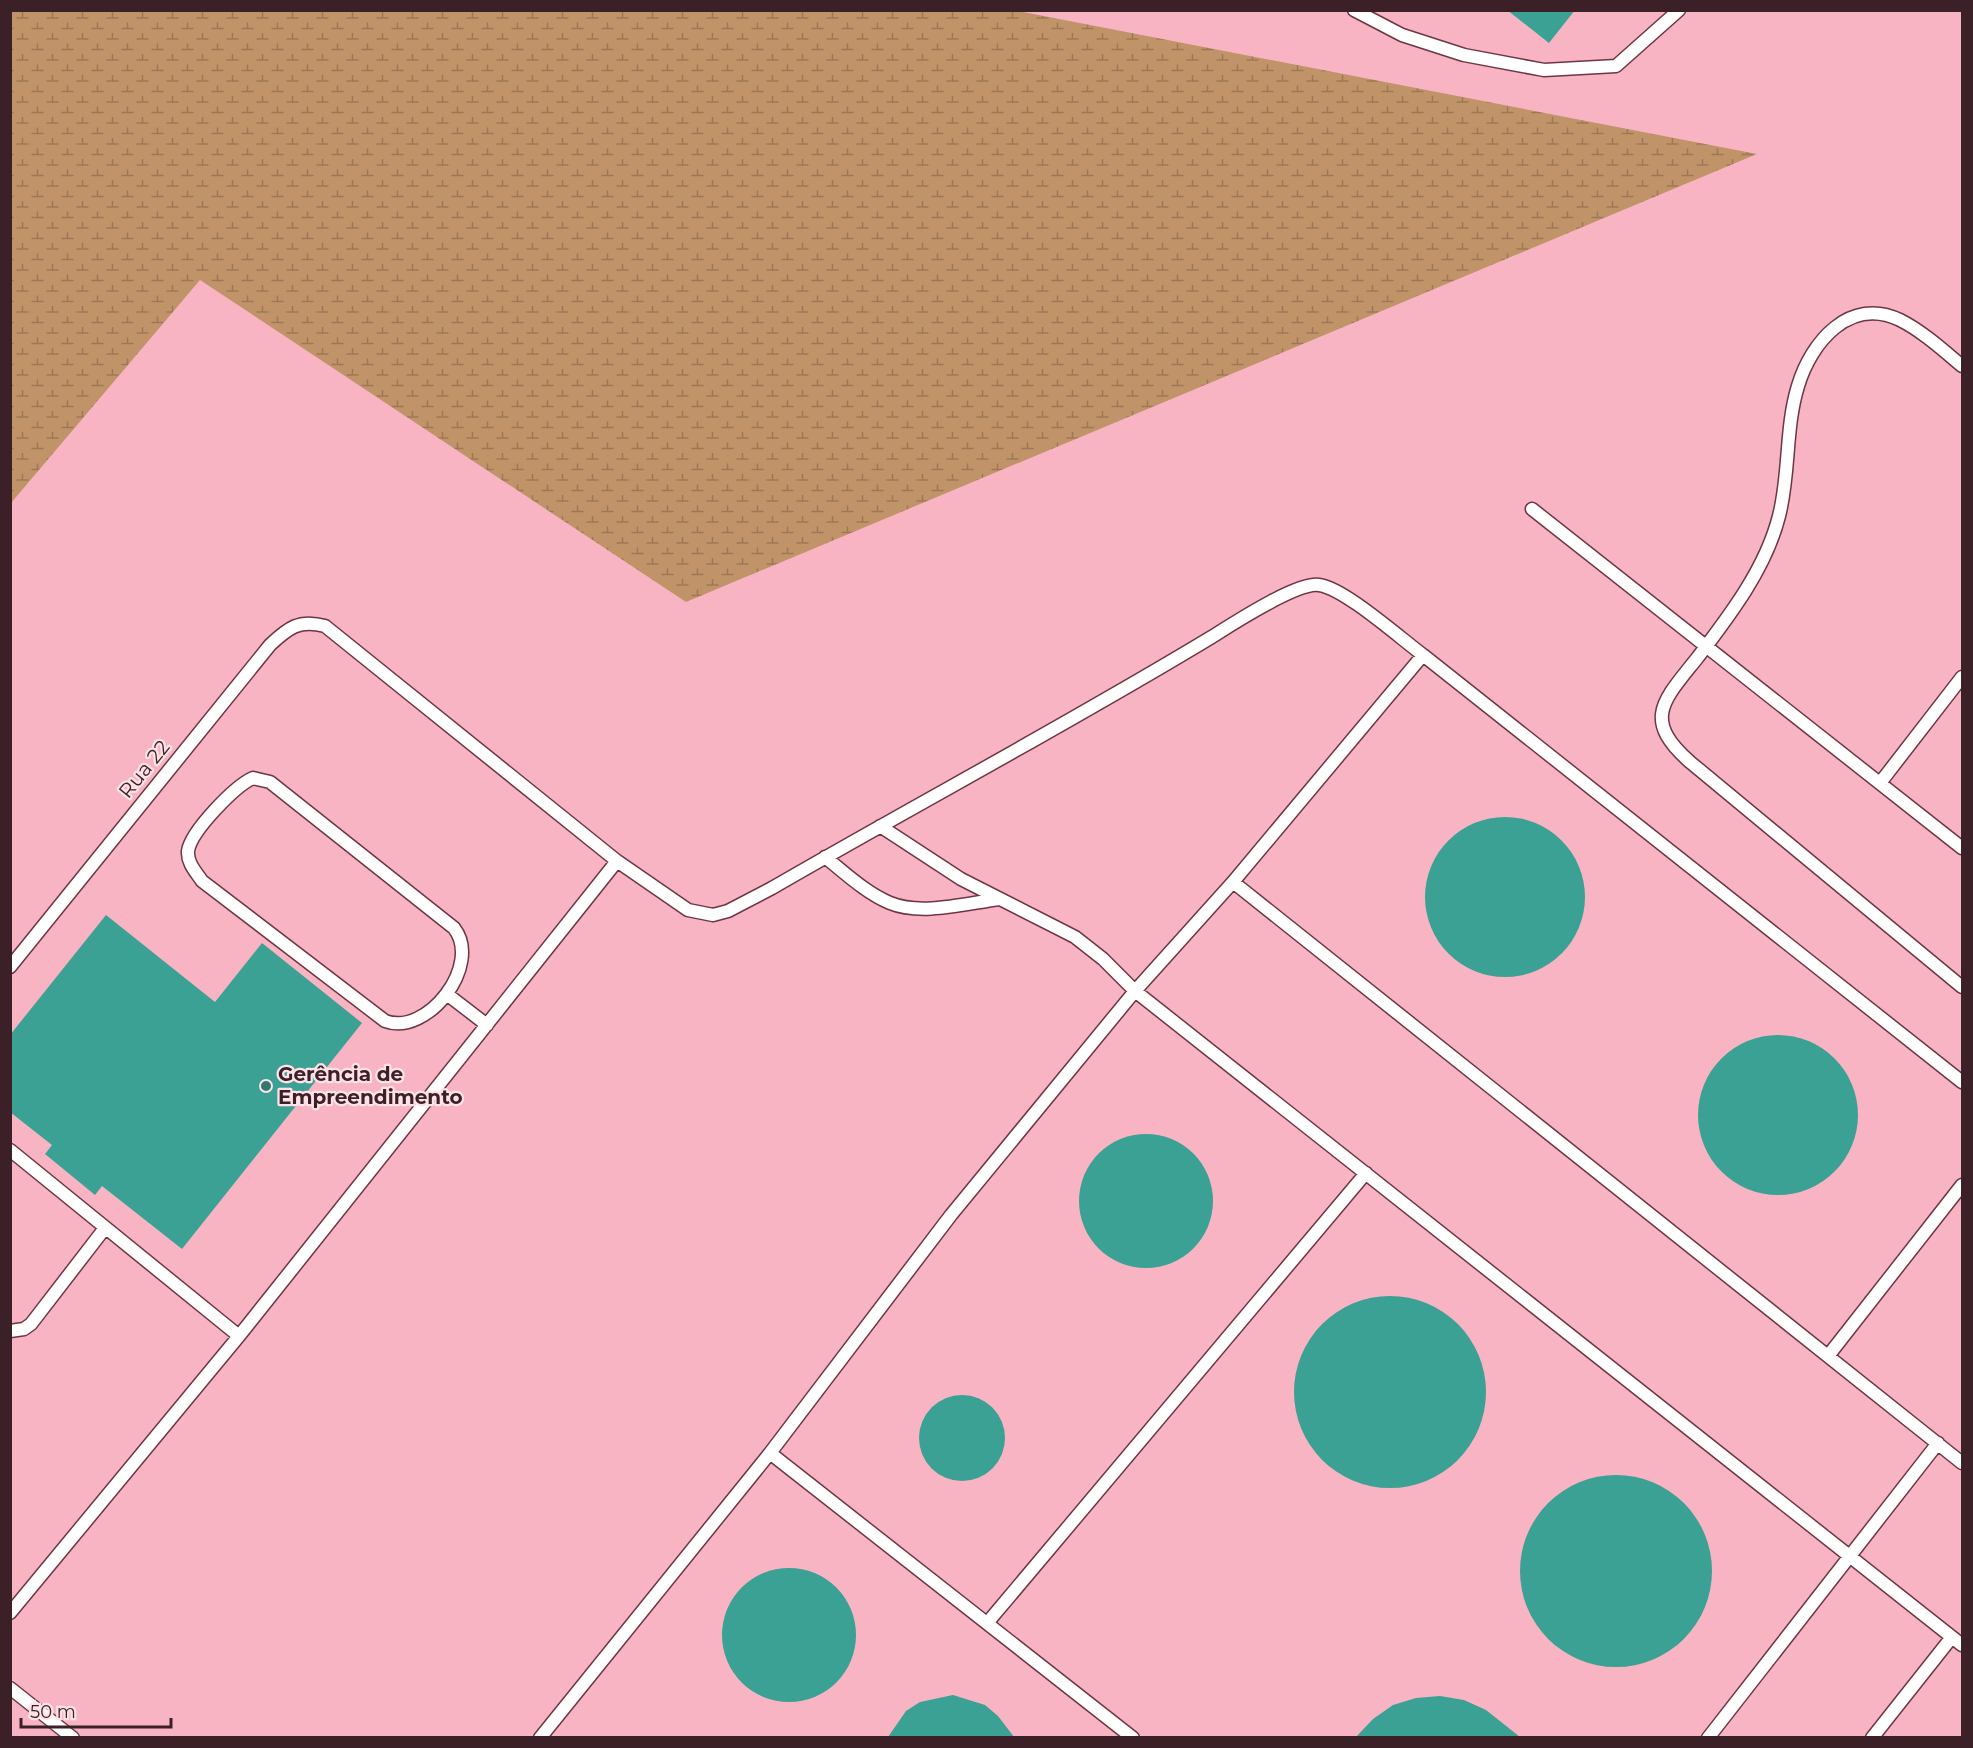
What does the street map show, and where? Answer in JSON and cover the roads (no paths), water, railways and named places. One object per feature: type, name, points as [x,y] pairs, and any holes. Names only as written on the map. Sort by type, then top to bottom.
[{"type":"lane","points":[[1354,10],[1402,35],[1464,55],[1544,70],[1616,66],[1679,10]]},
{"type":"lane","points":[[1962,366],[1900,320],[1885,315],[1858,315],[1827,334],[1810,356],[1797,387],[1779,517],[1749,584],[1707,646],[1672,690],[1661,721],[1663,732],[1669,742],[1962,987]]},
{"type":"lane","points":[[1532,509],[1962,848]]},
{"type":"lane","points":[[10,1613],[239,1336],[617,861],[688,910],[713,915],[737,906],[1142,679],[1240,620],[1305,586],[1319,585],[1341,593],[1424,655],[1962,1082]]},
{"type":"lane","name":"Rua 22","points":[[10,967],[270,645],[286,630],[298,623],[312,622],[325,626],[617,861]]},
{"type":"lane","points":[[540,1737],[770,1452],[951,1215],[1135,992],[1233,882],[1424,655]]},
{"type":"lane","points":[[1880,783],[1962,677]]},
{"type":"lane","points":[[262,778],[270,782],[454,928],[462,940],[463,952],[448,995],[416,1020],[404,1024],[392,1024],[378,1016],[202,881],[189,860],[188,852],[194,838],[218,807],[246,781],[262,778]]},
{"type":"lane","points":[[880,826],[961,879],[1075,937],[1103,959],[1135,992],[1962,1645]]},
{"type":"lane","points":[[825,857],[866,889],[893,904],[937,906],[1000,899]]},
{"type":"lane","points":[[1233,882],[1962,1463]]},
{"type":"lane","points":[[448,995],[487,1025]]},
{"type":"lane","points":[[10,1150],[239,1336]]},
{"type":"lane","points":[[988,1622],[1366,1173]]},
{"type":"lane","points":[[1828,1356],[1962,1185]]},
{"type":"lane","points":[[10,1331],[24,1329],[31,1324],[105,1228]]},
{"type":"lane","points":[[1708,1737],[1938,1443]]},
{"type":"lane","points":[[770,1452],[1132,1737]]},
{"type":"lane","points":[[1872,1737],[1952,1637]]},
{"type":"lane","points":[[10,1688],[73,1737]]},
{"type":"place","name":"Gerência de Empreendimento","points":[[266,1086]]}]
